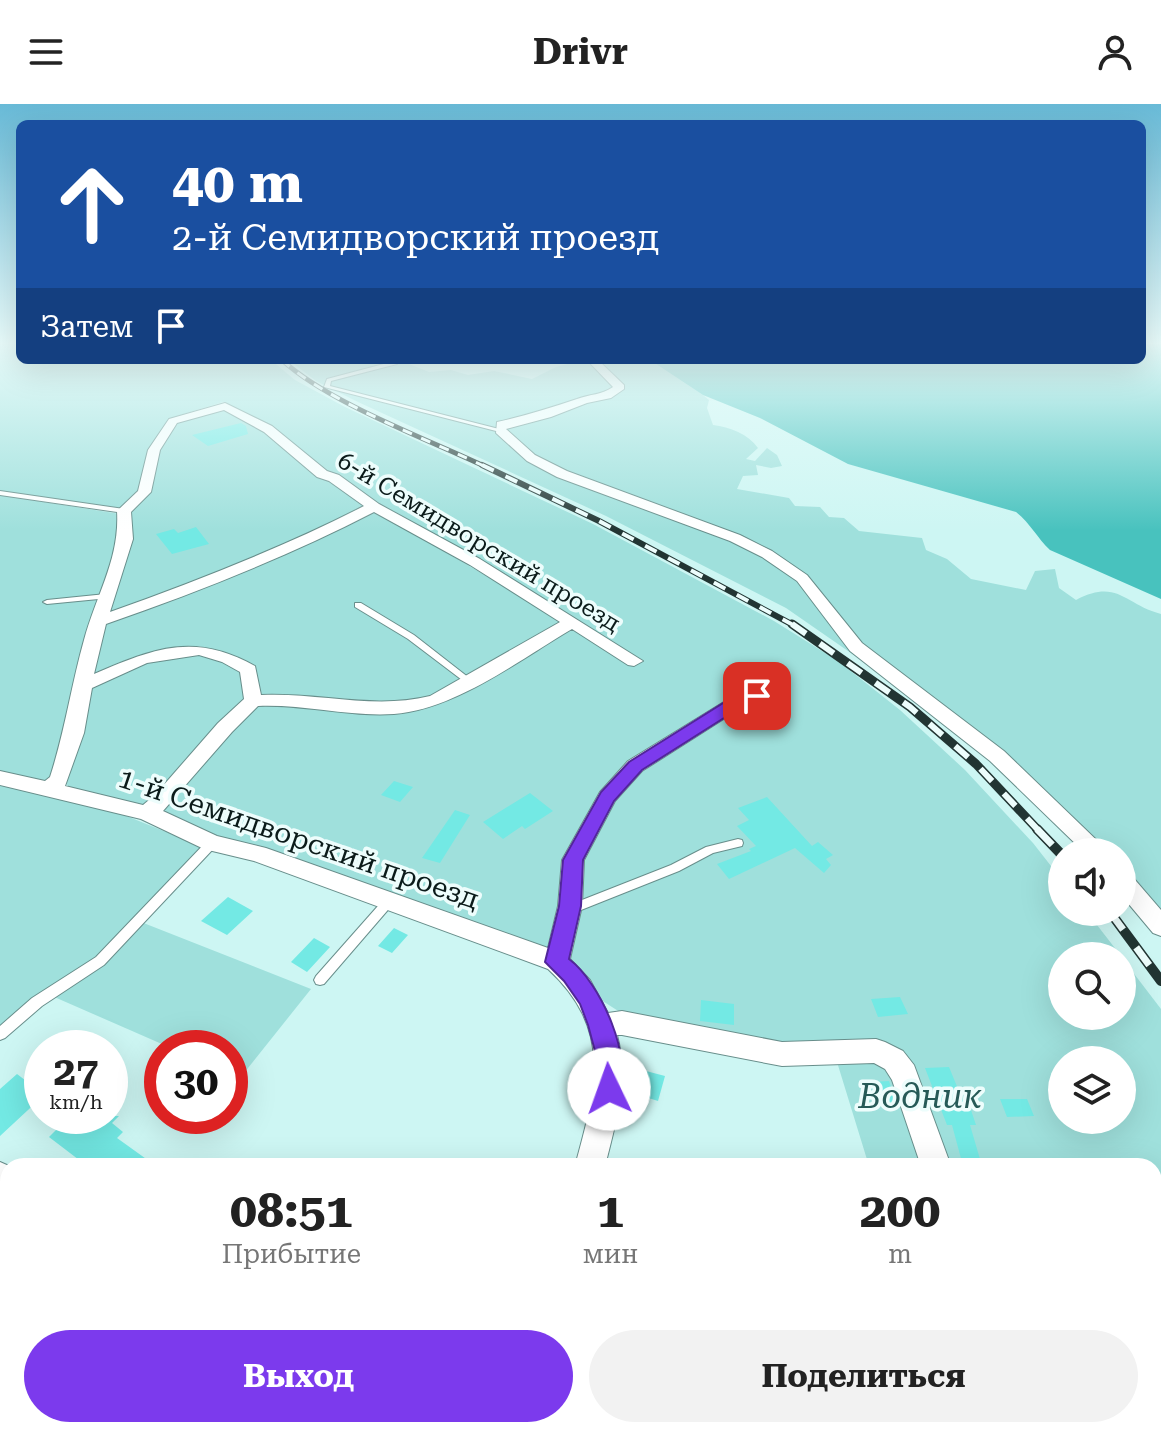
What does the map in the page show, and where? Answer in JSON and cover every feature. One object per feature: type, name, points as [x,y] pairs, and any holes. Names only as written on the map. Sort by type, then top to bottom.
[{"type":"street","name":"6-й Семидворский проезд","points":[[124,511],[144,492],[154,450],[173,421],[224,406]]},
{"type":"street","name":"6-й Семидворский проезд","points":[[225,406],[268,429],[322,474],[334,478],[374,507],[475,562],[634,661]]},
{"type":"street","points":[[569,406],[547,415],[501,425],[500,430],[531,458],[562,474],[735,538],[767,554],[802,578],[856,647],[997,756],[1083,838]]},
{"type":"street","points":[[99,621],[236,570],[313,538],[374,507]]},
{"type":"street","points":[[50,788],[59,780],[74,733],[82,686],[99,621],[126,539],[124,511]]},
{"type":"street","points":[[147,813],[185,778],[239,712],[253,701],[326,702],[352,707],[422,705],[571,623]]},
{"type":"street","points":[[82,686],[143,659],[199,650],[246,665],[253,701]]},
{"type":"street","points":[[592,1158],[609,1089],[608,1055],[589,999],[564,968],[573,860],[607,797],[635,766],[734,704],[780,688]]},
{"type":"street","name":"1-й Семидворский проезд","points":[[0,778],[147,813],[212,843],[258,854],[452,927],[481,933],[564,968]]},
{"type":"street","points":[[1136,897],[1161,926]]},
{"type":"street","points":[[600,1025],[622,1023],[782,1054],[876,1051],[894,1060],[904,1074],[933,1158]]},
{"type":"lane","points":[[404,406],[500,430]]},
{"type":"lane","points":[[0,493],[124,511]]},
{"type":"lane","points":[[47,602],[106,596]]},
{"type":"lane","points":[[358,605],[411,637],[469,681]]},
{"type":"lane","points":[[0,1034],[37,1002],[100,961],[212,843]]},
{"type":"lane","points":[[570,906],[577,907],[621,891],[710,850],[738,843]]},
{"type":"lane","points":[[320,980],[389,901]]},
{"type":"green space","points":[[0,406],[209,406],[174,417],[168,422],[141,491],[121,508],[0,491]]},
{"type":"green space","name":"Водник","points":[[229,406],[344,406],[593,524],[774,621],[838,661],[900,710],[965,770],[1048,862],[1048,926],[1098,926],[1110,942],[1048,942],[1048,1030],[1136,1030],[1136,976],[1161,1009],[1161,1158],[867,1158],[837,1062],[626,1016],[598,998],[550,950],[218,839],[161,812],[257,704],[423,708],[560,630],[575,629],[324,472]]},
{"type":"green space","points":[[367,406],[707,406],[713,425],[738,432],[758,448],[746,459],[755,461],[767,448],[777,455],[782,466],[771,468],[756,465],[758,475],[743,476],[737,489],[789,498],[795,506],[820,507],[829,517],[844,518],[859,531],[922,538],[926,550],[947,559],[971,579],[1026,590],[1035,571],[1055,569],[1059,588],[1076,600],[1090,594],[1112,592],[1161,614],[1161,915],[1136,886],[1136,838],[1094,838],[1021,771],[786,608],[606,516]]},
{"type":"green space","points":[[222,407],[265,430],[367,508],[309,538],[108,617],[130,538],[131,511],[157,450],[176,422]]},
{"type":"green space","points":[[0,495],[120,514],[115,563],[49,780],[39,781],[0,772]]},
{"type":"green space","points":[[376,511],[561,620],[560,624],[434,699],[377,704],[260,697],[230,655],[199,646],[90,680],[106,622]]},
{"type":"green space","points":[[197,653],[242,666],[248,698],[149,804],[138,806],[68,786],[66,783],[89,692],[125,668]]},
{"type":"green space","points":[[0,785],[119,813],[201,846],[141,922],[311,989],[248,1068],[248,1030],[144,1030],[144,1036],[52,996],[0,1040]]},
{"type":"shaded area","points":[[731,406],[1161,406],[1161,599],[1050,550],[1016,512],[848,464]]},
{"type":"building","points":[[241,423],[246,426],[248,434],[208,446],[192,435]]},
{"type":"building","points":[[196,527],[209,544],[172,554],[156,534],[174,529],[178,533]]},
{"type":"building","points":[[394,781],[413,787],[400,802],[381,795]]},
{"type":"building","points":[[530,793],[553,811],[503,839],[483,822]]},
{"type":"building","points":[[767,797],[812,846],[818,842],[833,855],[826,859],[831,865],[824,873],[795,848],[729,879],[717,864],[751,851],[749,849],[756,846],[737,826],[749,820],[738,808]]},
{"type":"building","points":[[455,810],[470,815],[440,863],[422,858]]},
{"type":"building","points":[[228,897],[253,911],[227,935],[201,921]]},
{"type":"building","points":[[394,928],[408,935],[392,953],[378,946]]},
{"type":"building","points":[[314,938],[330,947],[307,972],[291,962]]},
{"type":"building","points":[[900,997],[908,1014],[878,1017],[871,999]]},
{"type":"building","points":[[701,1000],[734,1004],[734,1025],[700,1021]]},
{"type":"building","points":[[949,1067],[963,1101],[968,1101],[976,1125],[970,1125],[980,1158],[961,1158],[952,1125],[947,1125],[925,1068]]},
{"type":"building","points":[[646,1071],[665,1076],[658,1101],[639,1095]]},
{"type":"building","points":[[17,1074],[24,1079],[24,1114],[0,1136],[0,1089]]},
{"type":"building","points":[[889,1081],[896,1102],[877,1104],[870,1082]]},
{"type":"building","points":[[1000,1099],[1027,1099],[1034,1116],[1007,1117]]},
{"type":"building","points":[[52,1134],[121,1134],[117,1138],[145,1158],[77,1158],[49,1137]]},
{"type":"railway","points":[[355,406],[486,467]]},
{"type":"railway","points":[[482,465],[599,521],[794,626]]},
{"type":"railway","points":[[794,626],[910,707],[976,764],[1039,831]]},
{"type":"railway","points":[[1037,829],[1048,840]]},
{"type":"railway","points":[[1120,926],[1161,981]]},
{"type":"route","points":[[609,1089],[608,1055],[600,1025],[589,999],[572,974],[557,962],[570,906],[573,860],[607,797],[635,766],[734,704],[757,696]]}]
